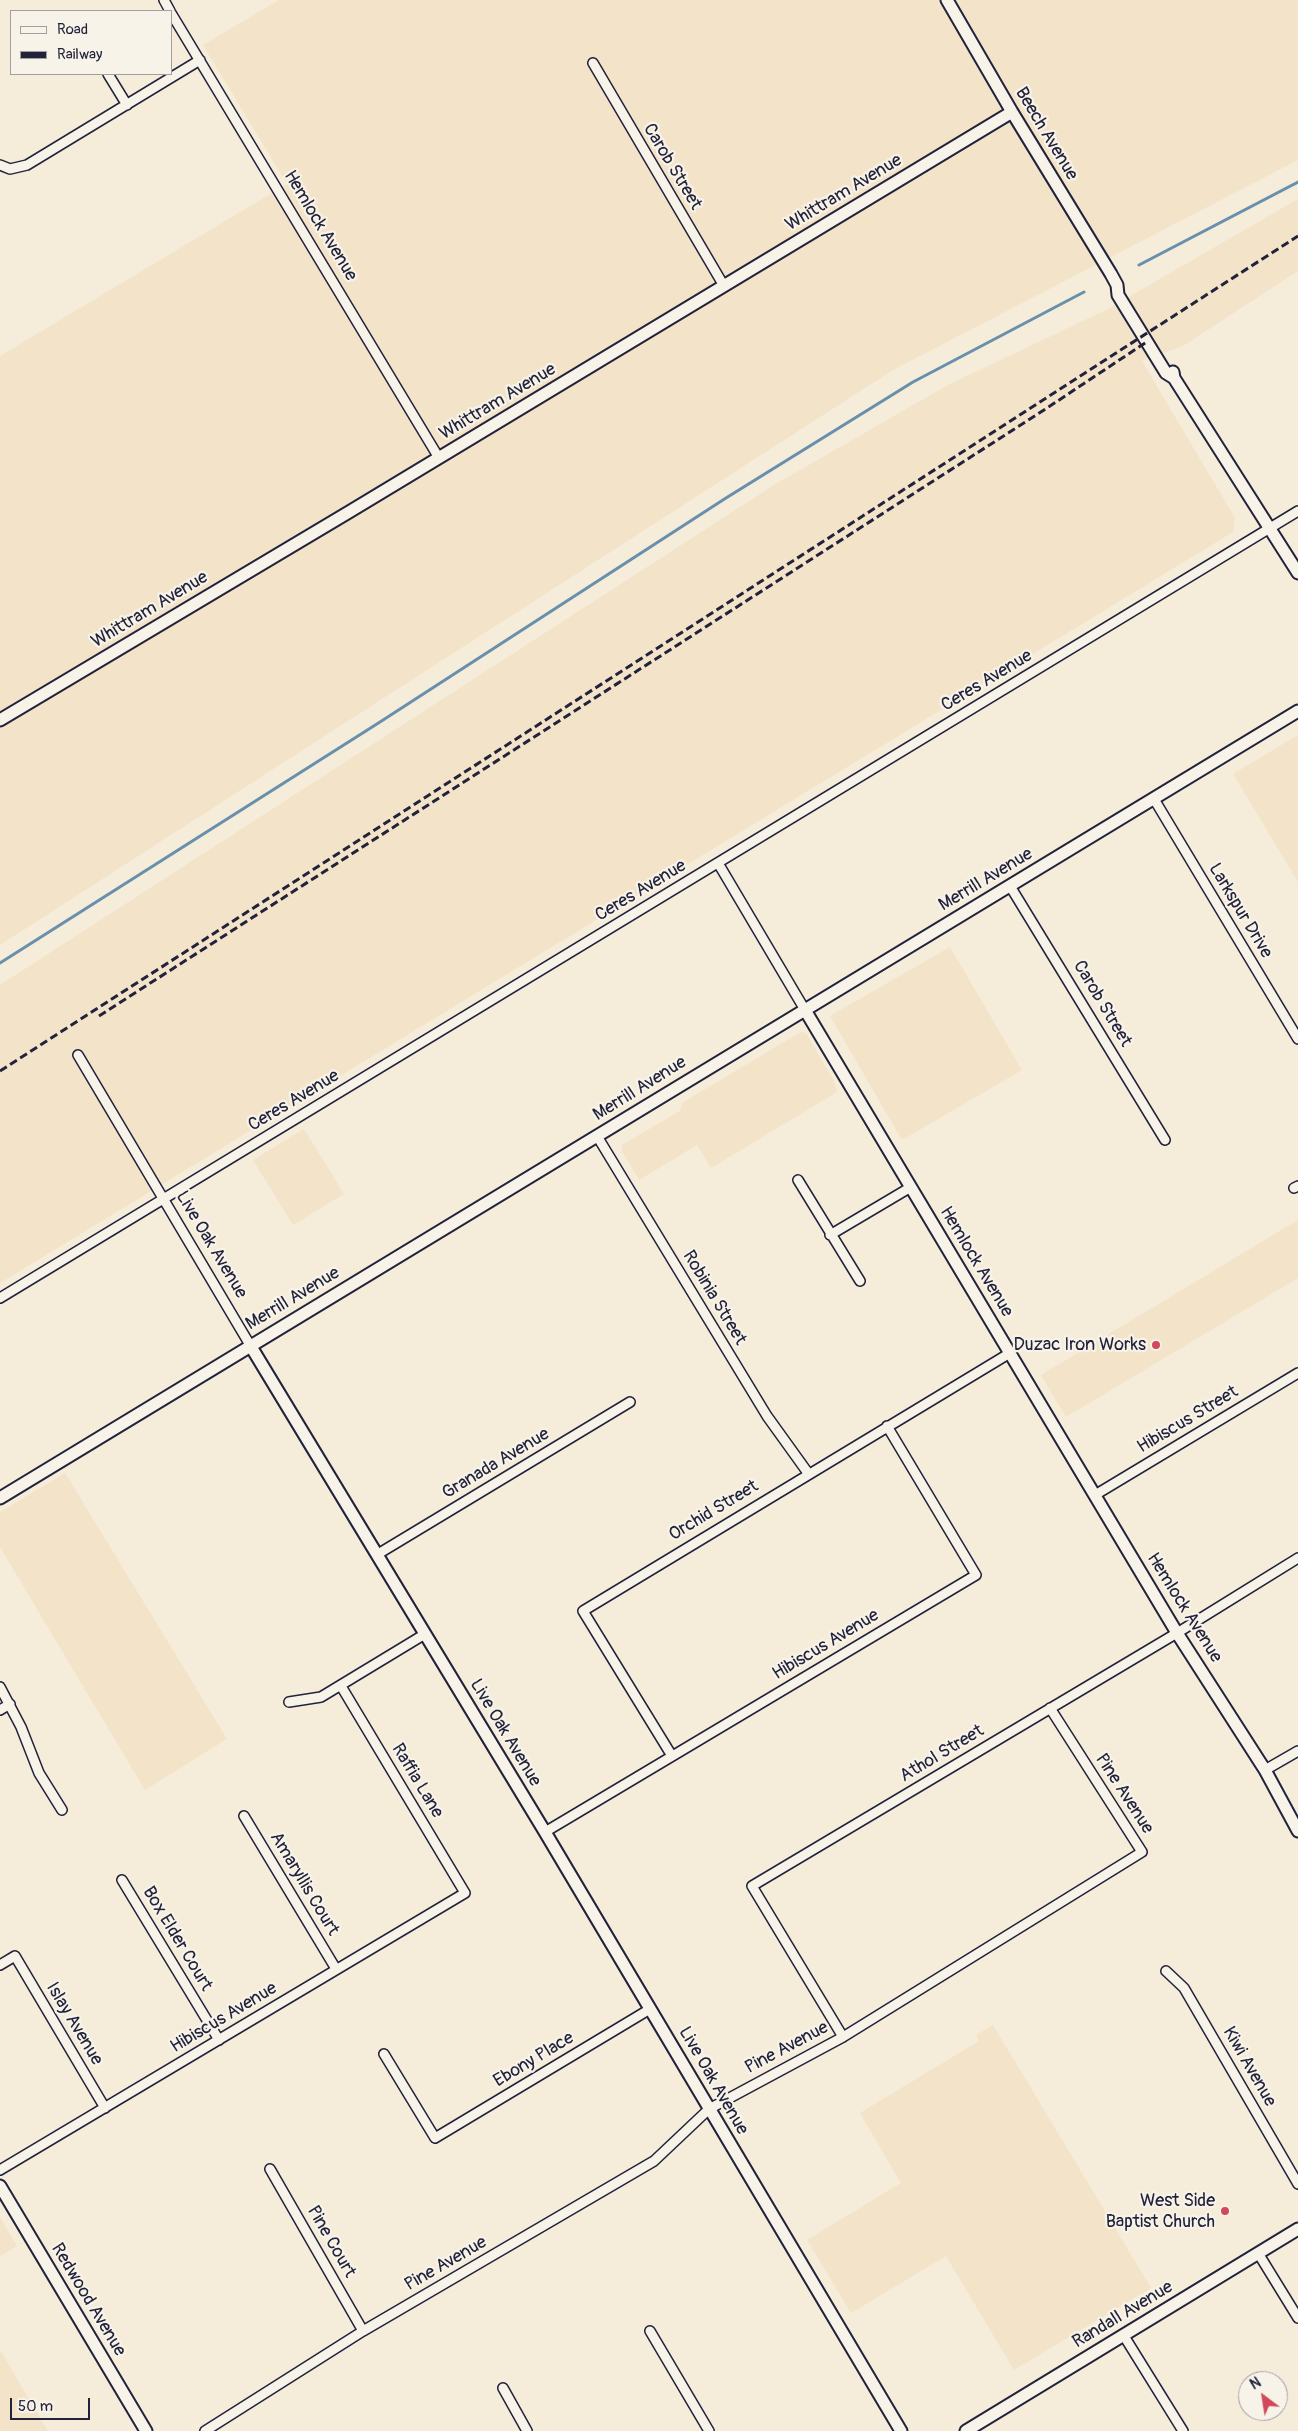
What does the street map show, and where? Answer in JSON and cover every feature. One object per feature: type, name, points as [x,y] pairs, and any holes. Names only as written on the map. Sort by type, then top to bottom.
[{"type":"street","name":"Beech Avenue","points":[[947,0],[1117,286],[1124,290],[1150,331],[1173,370],[1174,378],[1298,573]]},
{"type":"street","name":"Hemlock Avenue","points":[[172,14],[439,458]]},
{"type":"street","points":[[1,166],[10,168],[27,165],[200,60]]},
{"type":"street","name":"Carob Street","points":[[593,64],[724,286]]},
{"type":"street","points":[[109,75],[127,105]]},
{"type":"street","name":"Whittram Avenue","points":[[0,720],[1012,112]]},
{"type":"street","name":"Ceres Avenue","points":[[0,1298],[1298,511]]},
{"type":"street","name":"Merrill Avenue","points":[[0,1498],[1298,711]]},
{"type":"street","name":"Larkspur Drive","points":[[1154,799],[1298,1039]]},
{"type":"street","name":"Hemlock Avenue","points":[[718,863],[1178,1633],[1265,1770],[1298,1831]]},
{"type":"street","name":"Carob Street","points":[[1010,886],[1165,1140]]},
{"type":"street","name":"Live Oak Avenue","points":[[78,1055],[250,1345],[545,1832],[901,2431]]},
{"type":"street","name":"Robinia Street","points":[[597,1136],[767,1416],[808,1473]]},
{"type":"street","points":[[798,1180],[830,1235],[860,1281]]},
{"type":"street","points":[[830,1235],[911,1187]]},
{"type":"street","name":"Orchid Street","points":[[672,1756],[583,1611],[808,1473],[1010,1353]]},
{"type":"street","name":"Hibiscus Street","points":[[1095,1495],[1298,1373]]},
{"type":"street","name":"Granada Avenue","points":[[378,1554],[630,1402]]},
{"type":"street","name":"Hibiscus Avenue","points":[[545,1832],[976,1575],[887,1426]]},
{"type":"street","name":"Athol Street","points":[[843,2037],[752,1886],[1178,1633],[1298,1558]]},
{"type":"street","points":[[290,1702],[321,1697],[425,1634]]},
{"type":"street","name":"Raffia Lane","points":[[341,1686],[465,1893]]},
{"type":"street","points":[[0,1687],[10,1704],[31,1756],[62,1810]]},
{"type":"street","points":[[0,1710],[10,1704]]},
{"type":"street","name":"Pine Avenue","points":[[205,2431],[363,2331],[654,2161],[709,2109],[843,2037],[1142,1852],[1050,1708]]},
{"type":"street","points":[[1265,1770],[1298,1751]]},
{"type":"street","name":"Amaryllis Court","points":[[244,1816],[336,1969]]},
{"type":"street","name":"Box Elder Court","points":[[122,1880],[219,2040]]},
{"type":"street","name":"Hibiscus Avenue","points":[[0,2170],[465,1893]]},
{"type":"street","name":"Islay Avenue","points":[[0,1965],[15,1956],[105,2108]]},
{"type":"street","name":"Kiwi Avenue","points":[[1166,1971],[1184,1988],[1298,2184]]},
{"type":"street","name":"Ebony Place","points":[[384,2054],[435,2138],[650,2009]]},
{"type":"street","name":"Pine Court","points":[[270,2169],[363,2331]]},
{"type":"street","name":"Redwood Avenue","points":[[0,2186],[146,2431]]},
{"type":"street","name":"Randall Avenue","points":[[966,2431],[1298,2229]]},
{"type":"street","points":[[1258,2253],[1298,2318]]},
{"type":"street","points":[[650,2331],[709,2431]]},
{"type":"street","points":[[1124,2336],[1183,2431]]},
{"type":"street","points":[[503,2388],[526,2431]]},
{"type":"shaded area","points":[[279,0],[1298,0],[1298,160],[893,370],[0,945],[0,356],[287,184],[203,45]]},
{"type":"shaded area","points":[[1298,199],[1298,271],[1183,346],[1142,361],[1235,518],[1233,532],[0,1283],[0,985],[774,485],[948,385],[1108,309]]},
{"type":"shaded area","points":[[1298,735],[1298,882],[1233,774]]},
{"type":"shaded area","points":[[950,947],[1022,1070],[902,1140],[830,1016]]},
{"type":"shaded area","points":[[801,1032],[806,1033],[834,1081],[837,1092],[711,1168],[697,1145],[639,1180],[622,1151],[622,1145],[680,1111],[682,1103]]},
{"type":"shaded area","points":[[304,1129],[344,1194],[293,1225],[253,1160]]},
{"type":"shaded area","points":[[1298,1220],[1298,1278],[1066,1417],[1041,1375]]},
{"type":"shaded area","points":[[65,1473],[227,1739],[145,1790],[0,1547],[0,1512]]},
{"type":"shaded area","points":[[993,2025],[1151,2288],[1014,2370],[946,2256],[851,2313],[807,2240],[901,2183],[860,2113],[979,2041],[976,2035]]},
{"type":"shaded area","points":[[0,2217],[17,2246],[0,2256]]},
{"type":"shaded area","points":[[0,2350],[48,2431],[0,2431]]},
{"type":"waterway","points":[[1139,265],[1298,182]]},
{"type":"waterway","points":[[0,963],[380,722],[726,498],[913,382],[1084,292]]},
{"type":"railway","points":[[0,1071],[1298,236]]},
{"type":"railway","points":[[99,1016],[1044,410],[1148,341]]},
{"type":"place","name":"Duzac Iron Works","points":[[1156,1345]]},
{"type":"place","name":"West Side Baptist Church","points":[[1225,2211]]}]
